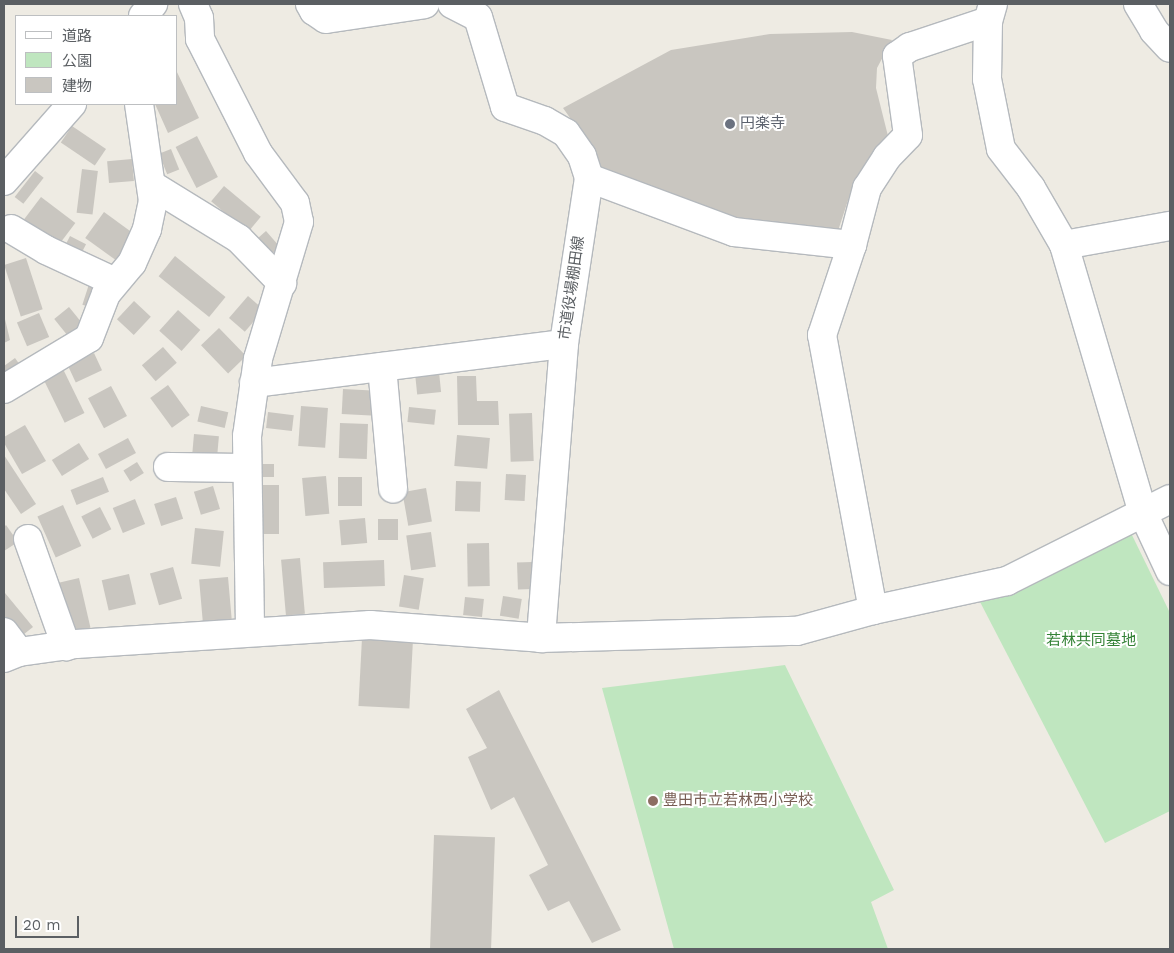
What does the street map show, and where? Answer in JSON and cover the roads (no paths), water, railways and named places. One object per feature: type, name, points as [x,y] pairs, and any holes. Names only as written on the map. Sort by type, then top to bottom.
[{"type":"street","points":[[144,15],[153,4]]},
{"type":"street","points":[[193,4],[199,18],[200,39],[258,153],[295,203],[299,222],[254,383],[247,436],[250,631]]},
{"type":"street","points":[[310,4],[314,11],[326,19],[425,4]]},
{"type":"street","name":"市道役場棚田線","points":[[452,4],[478,10],[505,107],[545,121],[566,133],[582,156],[589,178],[564,344],[540,638]]},
{"type":"street","points":[[1138,4],[1154,31],[1170,48]]},
{"type":"street","points":[[872,610],[822,335],[852,245],[868,188],[887,157],[908,135],[897,56],[910,46],[991,13],[987,79],[1001,149],[1031,188],[1064,245],[1143,513],[1170,570]]},
{"type":"street","points":[[4,181],[71,105]]},
{"type":"street","points":[[4,389],[89,338],[106,294],[132,263],[147,229],[153,186],[139,105]]},
{"type":"street","points":[[589,178],[734,232],[852,245]]},
{"type":"street","points":[[153,186],[239,239],[282,283]]},
{"type":"street","points":[[1064,245],[1170,226]]},
{"type":"street","points":[[11,229],[46,250],[115,282]]},
{"type":"street","points":[[254,383],[564,344]]},
{"type":"street","points":[[382,367],[393,489]]},
{"type":"street","points":[[168,467],[247,468]]},
{"type":"street","points":[[9,647],[66,646],[250,631],[370,625],[540,638],[797,631],[872,610],[1007,581],[1170,499]]},
{"type":"street","points":[[28,540],[66,646]]},
{"type":"place","name":"円楽寺","points":[[730,124]]},
{"type":"place","name":"豊田市立若林西小学校","points":[[653,801]]},
{"type":"park label","name":"若林共同墓地","points":[[1091,641]]}]
